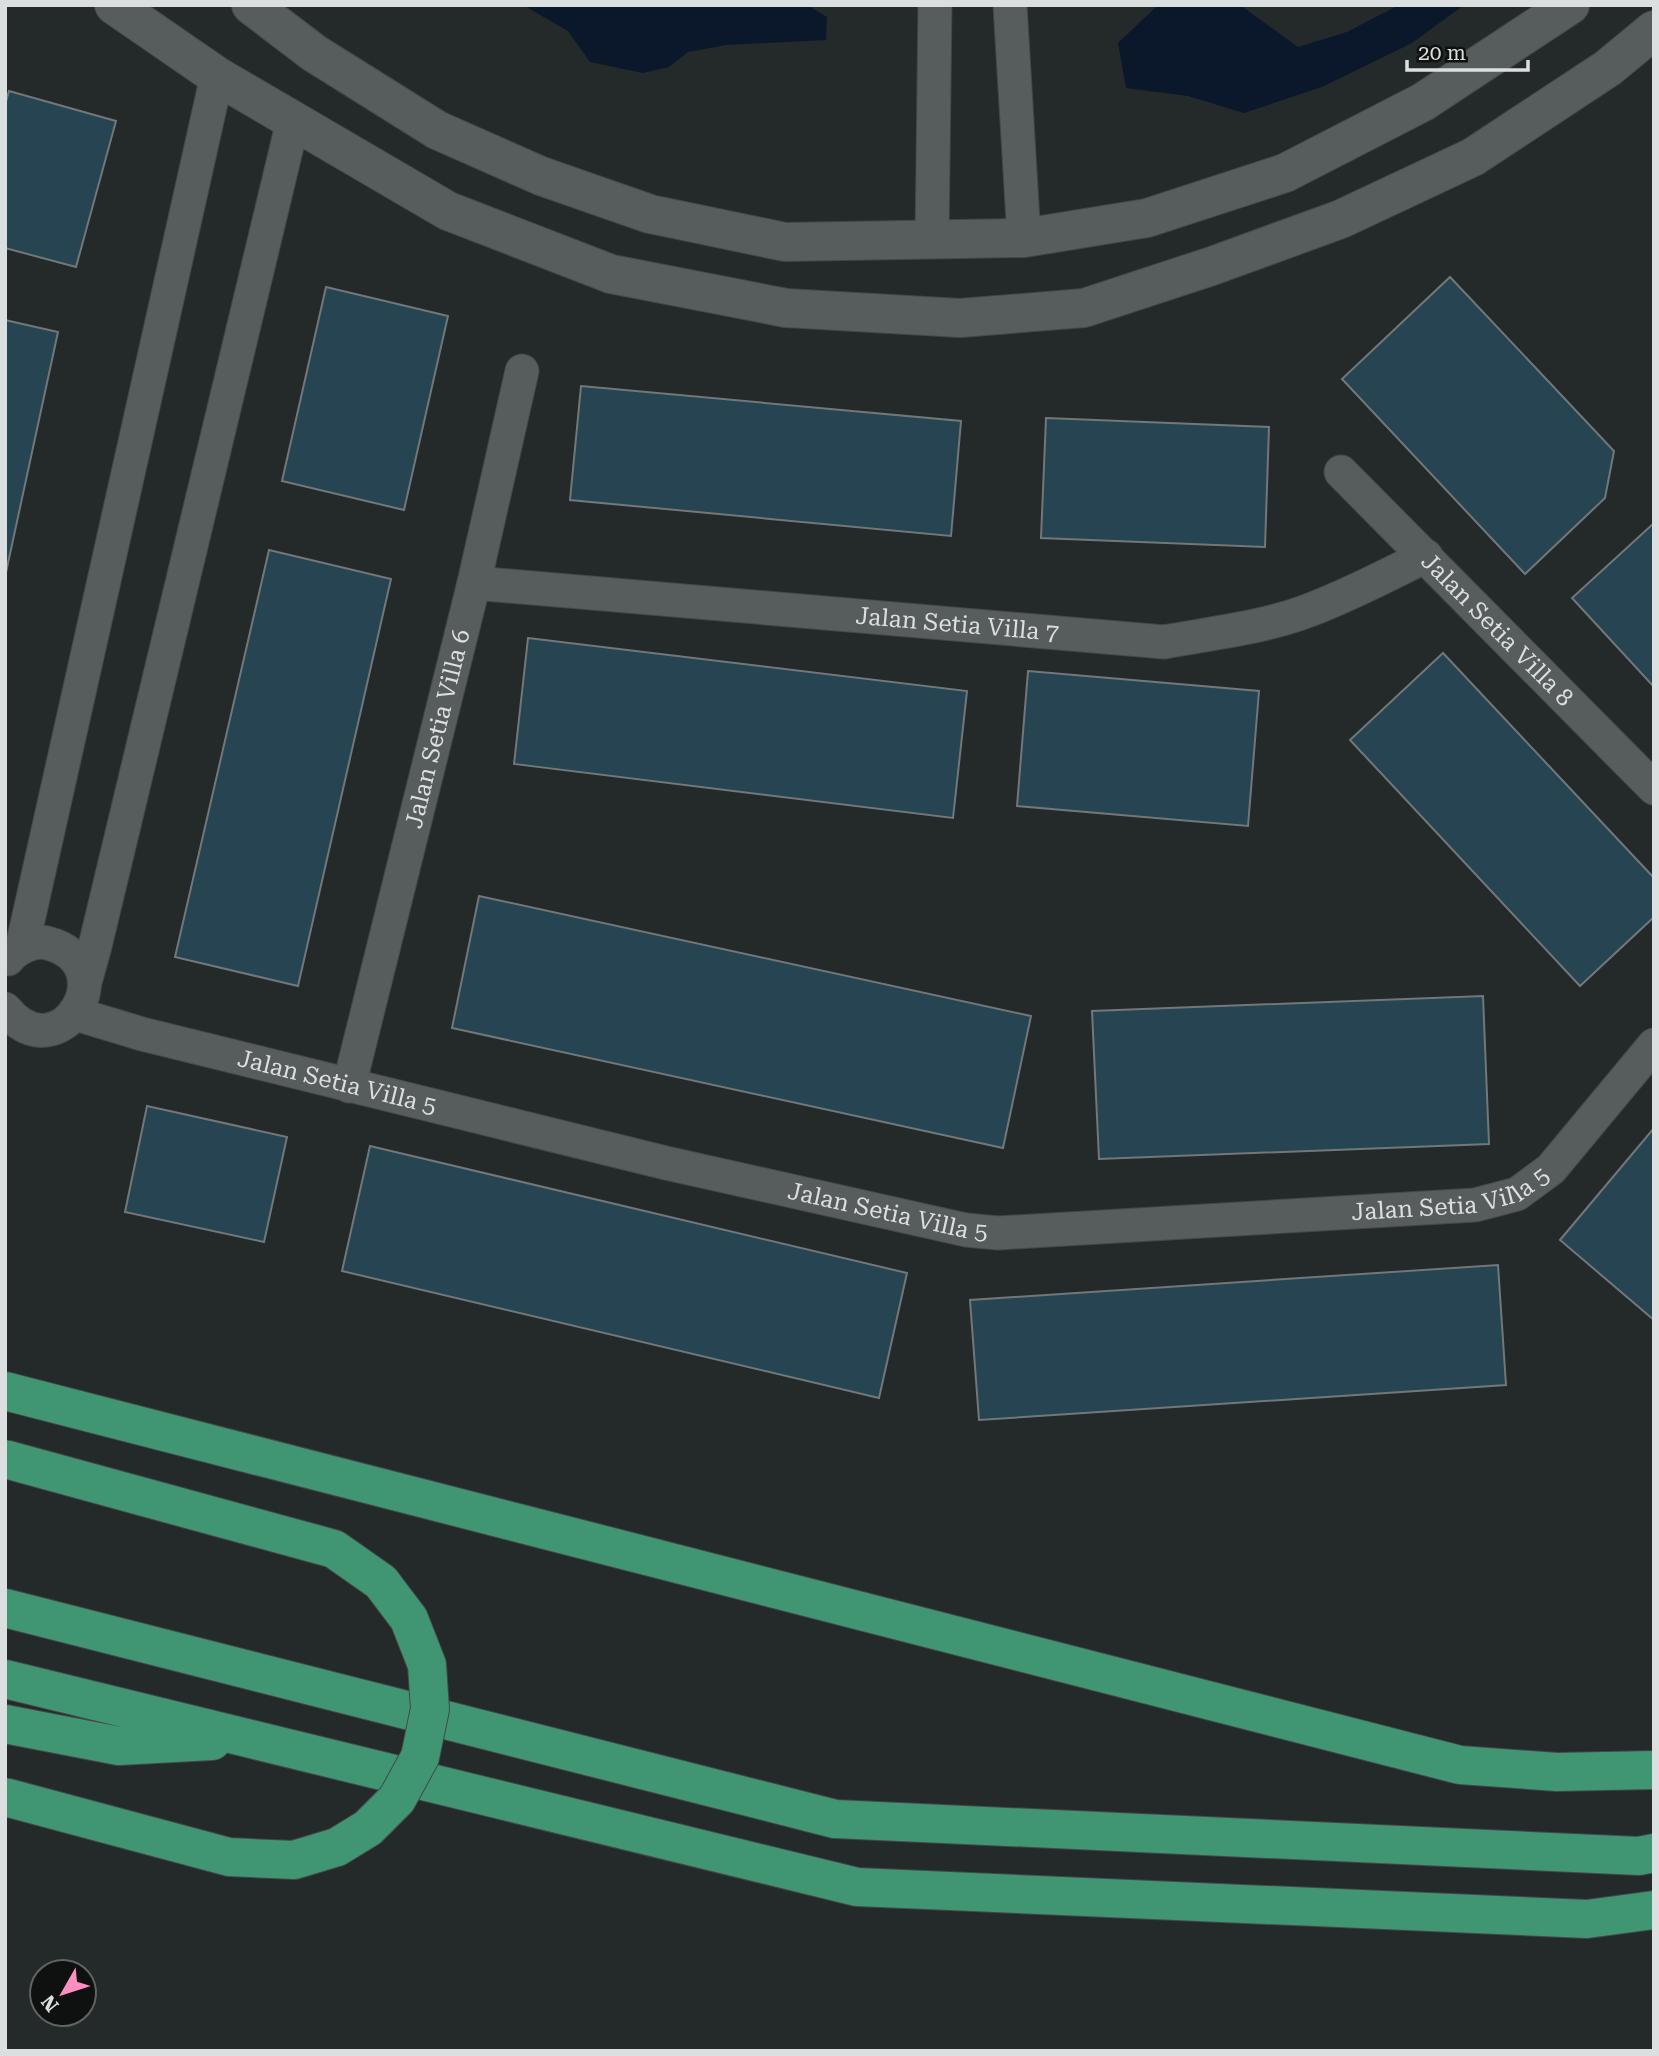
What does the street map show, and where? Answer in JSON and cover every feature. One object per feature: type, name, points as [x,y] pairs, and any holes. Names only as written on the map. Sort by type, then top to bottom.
[{"type":"highway","points":[[5,1391],[1460,1765],[1557,1772],[1654,1770]]},
{"type":"highway","points":[[5,1459],[334,1549],[381,1582],[409,1619],[427,1665],[430,1709],[420,1757],[397,1799],[368,1828],[337,1847],[293,1860],[229,1857],[5,1797]]},
{"type":"highway","points":[[5,1608],[835,1819],[1639,1856],[1654,1853]]},
{"type":"highway","points":[[5,1679],[857,1887],[1587,1919],[1654,1910]]},
{"type":"highway","points":[[5,1724],[119,1746],[249,1738]]},
{"type":"street","points":[[114,5],[217,76],[448,211],[611,274],[786,308],[960,318],[1084,308],[1212,266],[1341,219],[1473,157],[1608,68],[1654,30]]},
{"type":"street","points":[[251,5],[314,53],[437,130],[541,176],[650,214],[785,242],[1024,238],[1147,218],[1285,173],[1423,102],[1570,5]]},
{"type":"street","points":[[932,240],[935,5]]},
{"type":"street","points":[[1010,5],[1024,238]]},
{"type":"street","points":[[14,955],[217,76]]},
{"type":"street","points":[[5,1009],[14,1020],[29,1028],[47,1030],[63,1024],[76,1014],[83,999],[293,121]]},
{"type":"street","name":"Jalan Setia Villa 6","points":[[349,1086],[474,583],[522,371]]},
{"type":"street","name":"Jalan Setia Villa 8","points":[[1341,472],[1654,788]]},
{"type":"street","name":"Jalan Setia Villa 7","points":[[474,583],[1164,642],[1270,622],[1306,611],[1426,556]]},
{"type":"street","points":[[14,955],[42,942],[63,948],[78,962],[85,982]]},
{"type":"street","name":"Jalan Setia Villa 5","points":[[76,1014],[142,1034],[680,1167],[966,1230],[998,1233],[1475,1205],[1517,1194],[1551,1169],[1654,1045]]},
{"type":"water","points":[[523,5],[807,5],[827,17],[826,40],[726,45],[688,52],[669,67],[643,73],[590,62],[568,31]]},
{"type":"water","points":[[1158,5],[1240,5],[1298,47],[1347,32],[1399,5],[1464,5],[1412,43],[1322,87],[1244,113],[1188,96],[1126,88],[1118,43]]},
{"type":"building","points":[[9,91],[116,121],[76,267],[5,248],[5,105]]},
{"type":"building","points":[[1450,277],[1614,451],[1605,498],[1525,574],[1342,379]]},
{"type":"building","points":[[326,287],[448,316],[404,510],[282,481]]},
{"type":"building","points":[[5,320],[58,332],[5,577]]},
{"type":"building","points":[[581,386],[961,421],[951,536],[570,500]]},
{"type":"building","points":[[1046,418],[1269,427],[1265,547],[1041,538]]},
{"type":"building","points":[[1654,523],[1654,687],[1572,598]]},
{"type":"building","points":[[269,550],[391,579],[298,986],[175,957]]},
{"type":"building","points":[[528,638],[967,691],[953,818],[514,764]]},
{"type":"building","points":[[1443,653],[1654,878],[1654,917],[1580,986],[1350,740]]},
{"type":"building","points":[[1028,671],[1259,691],[1248,826],[1017,806]]},
{"type":"building","points":[[479,896],[1031,1016],[1003,1148],[452,1028]]},
{"type":"building","points":[[1483,996],[1489,1144],[1099,1159],[1092,1011]]},
{"type":"building","points":[[147,1106],[287,1137],[264,1242],[125,1212]]},
{"type":"building","points":[[1654,1128],[1654,1320],[1560,1240]]},
{"type":"building","points":[[370,1146],[907,1273],[879,1398],[342,1271]]},
{"type":"building","points":[[1498,1265],[1506,1385],[979,1420],[970,1300]]}]
